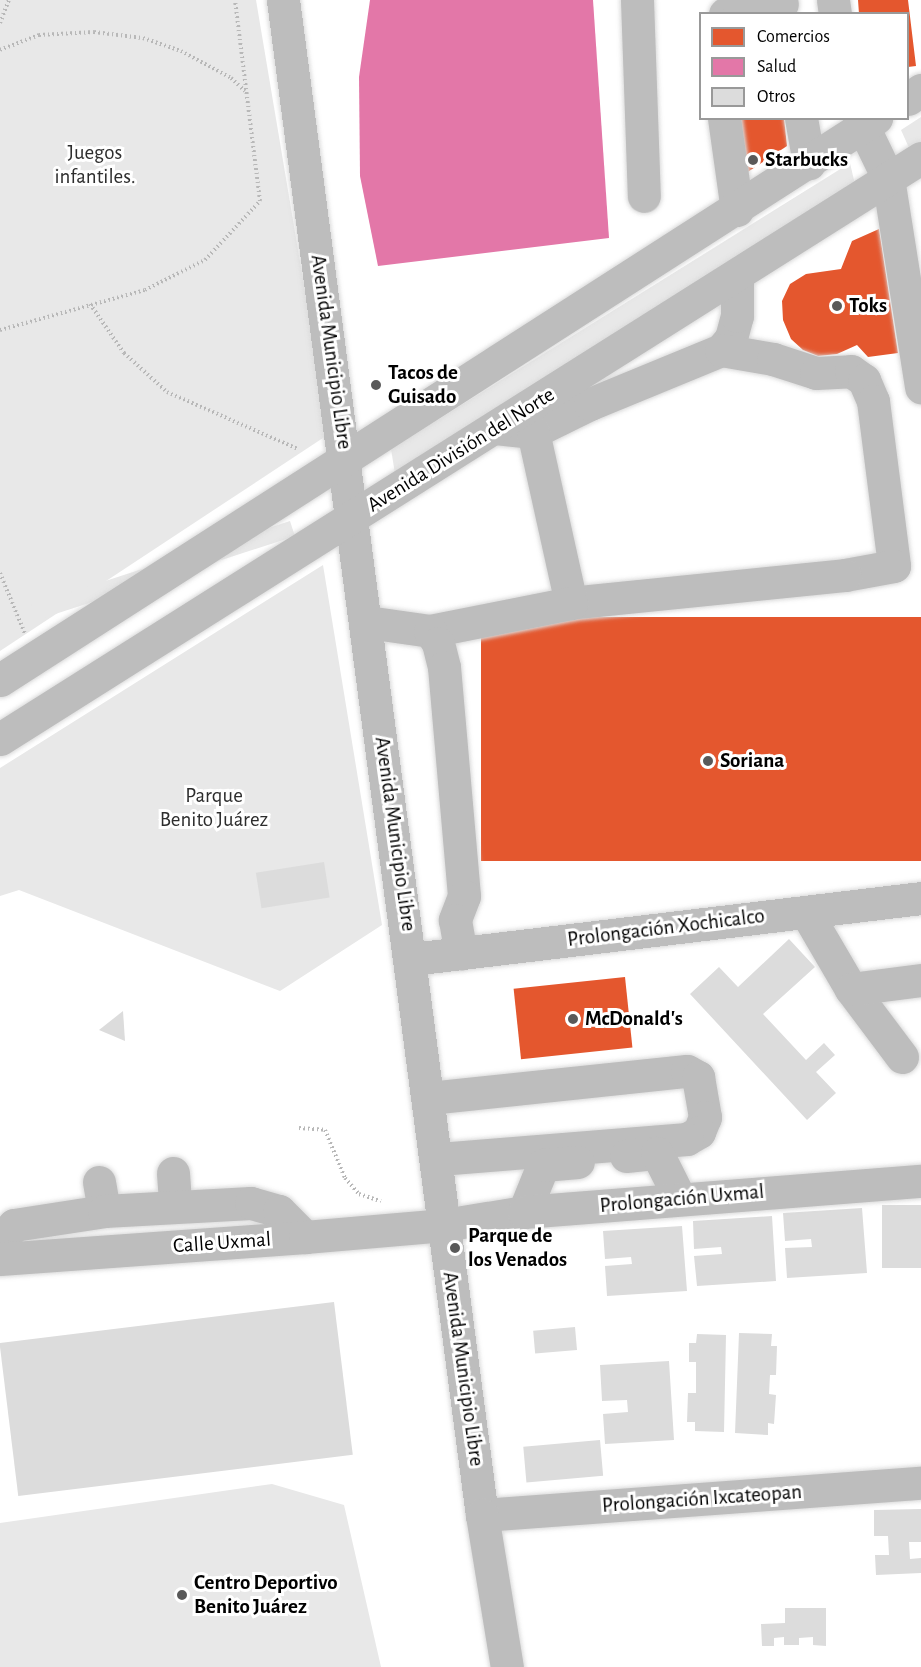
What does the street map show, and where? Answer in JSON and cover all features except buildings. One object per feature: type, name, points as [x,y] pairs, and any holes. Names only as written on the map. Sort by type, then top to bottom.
[{"type":"main road","name":"Avenida Municipio Libre","points":[[283,0],[412,959],[482,1515],[507,1667]]},
{"type":"main road","points":[[637,0],[644,196]]},
{"type":"main road","points":[[730,12],[739,8],[782,6]]},
{"type":"main road","points":[[724,120],[736,210]]},
{"type":"main road","points":[[801,120],[809,164]]},
{"type":"main road","points":[[0,680],[809,164],[866,121],[909,238],[921,387]]},
{"type":"main road","name":"Avenida División del Norte","points":[[0,739],[353,519],[921,158]]},
{"type":"main road","points":[[495,428],[533,432],[590,404],[721,350],[731,338],[737,316],[737,275]]},
{"type":"main road","points":[[367,622],[430,631],[571,603],[907,570],[873,402],[864,380],[851,371],[816,373],[773,359],[721,350]]},
{"type":"main road","points":[[533,432],[571,603]]},
{"type":"main road","points":[[430,631],[438,643],[444,668],[464,896],[455,920],[471,952]]},
{"type":"main road","name":"Prolongación Xochicalco","points":[[412,959],[921,898]]},
{"type":"main road","points":[[806,912],[851,988],[905,1046]]},
{"type":"main road","points":[[851,988],[921,980]]},
{"type":"main road","points":[[429,1098],[687,1071],[694,1073],[705,1117],[699,1132],[687,1139],[657,1148],[539,1158],[436,1159]]},
{"type":"main road","points":[[657,1148],[680,1199]]},
{"type":"main road","points":[[524,1212],[539,1158]]},
{"type":"main road","points":[[173,1173],[175,1205]]},
{"type":"main road","name":"Prolongación Uxmal","points":[[444,1225],[524,1212],[921,1181]]},
{"type":"main road","points":[[0,1242],[14,1225],[101,1196],[175,1205],[251,1203],[279,1211],[305,1237]]},
{"type":"main road","name":"Calle Uxmal","points":[[0,1259],[444,1225]]},
{"type":"main road","name":"Prolongación Ixcateopan","points":[[482,1515],[921,1483]]},
{"type":"path","points":[[0,23],[9,0]]},
{"type":"path","points":[[0,330],[145,290],[205,260],[260,201],[235,0]]},
{"type":"path","points":[[0,50],[39,35],[94,32],[143,38],[181,51],[231,78],[246,92]]},
{"type":"path","points":[[90,304],[124,353],[167,392],[297,449]]},
{"type":"path","points":[[0,573],[25,634],[40,654]]},
{"type":"path","points":[[299,1128],[325,1130],[345,1178],[358,1194],[388,1202]]},
{"type":"green space","name":"Juegos infantiles.","points":[[0,0],[256,0],[329,434],[0,651]]},
{"type":"green space","points":[[921,117],[921,142],[910,150],[901,130]]},
{"type":"green space","points":[[850,163],[856,189],[396,480],[391,449]]},
{"type":"green space","points":[[290,521],[295,536],[0,632],[0,615]]},
{"type":"green space","name":"Parque Benito Juárez","points":[[323,565],[382,925],[280,991],[19,890],[0,896],[0,768]]},
{"type":"green space","name":"Centro Deportivo Benito Juárez","points":[[272,1484],[344,1505],[381,1667],[0,1667],[0,1523]]},
{"type":"place","name":"Starbucks","points":[[753,160]]},
{"type":"place","name":"Toks","points":[[837,306]]},
{"type":"place","name":"Tacos de Guisado","points":[[376,385]]},
{"type":"place","name":"Soriana","points":[[708,761]]},
{"type":"place","name":"McDonald's","points":[[573,1019]]},
{"type":"place","name":"Parque de los Venados","points":[[455,1248]]},
{"type":"place","name":"Centro Deportivo Benito Juárez","points":[[182,1595]]}]
